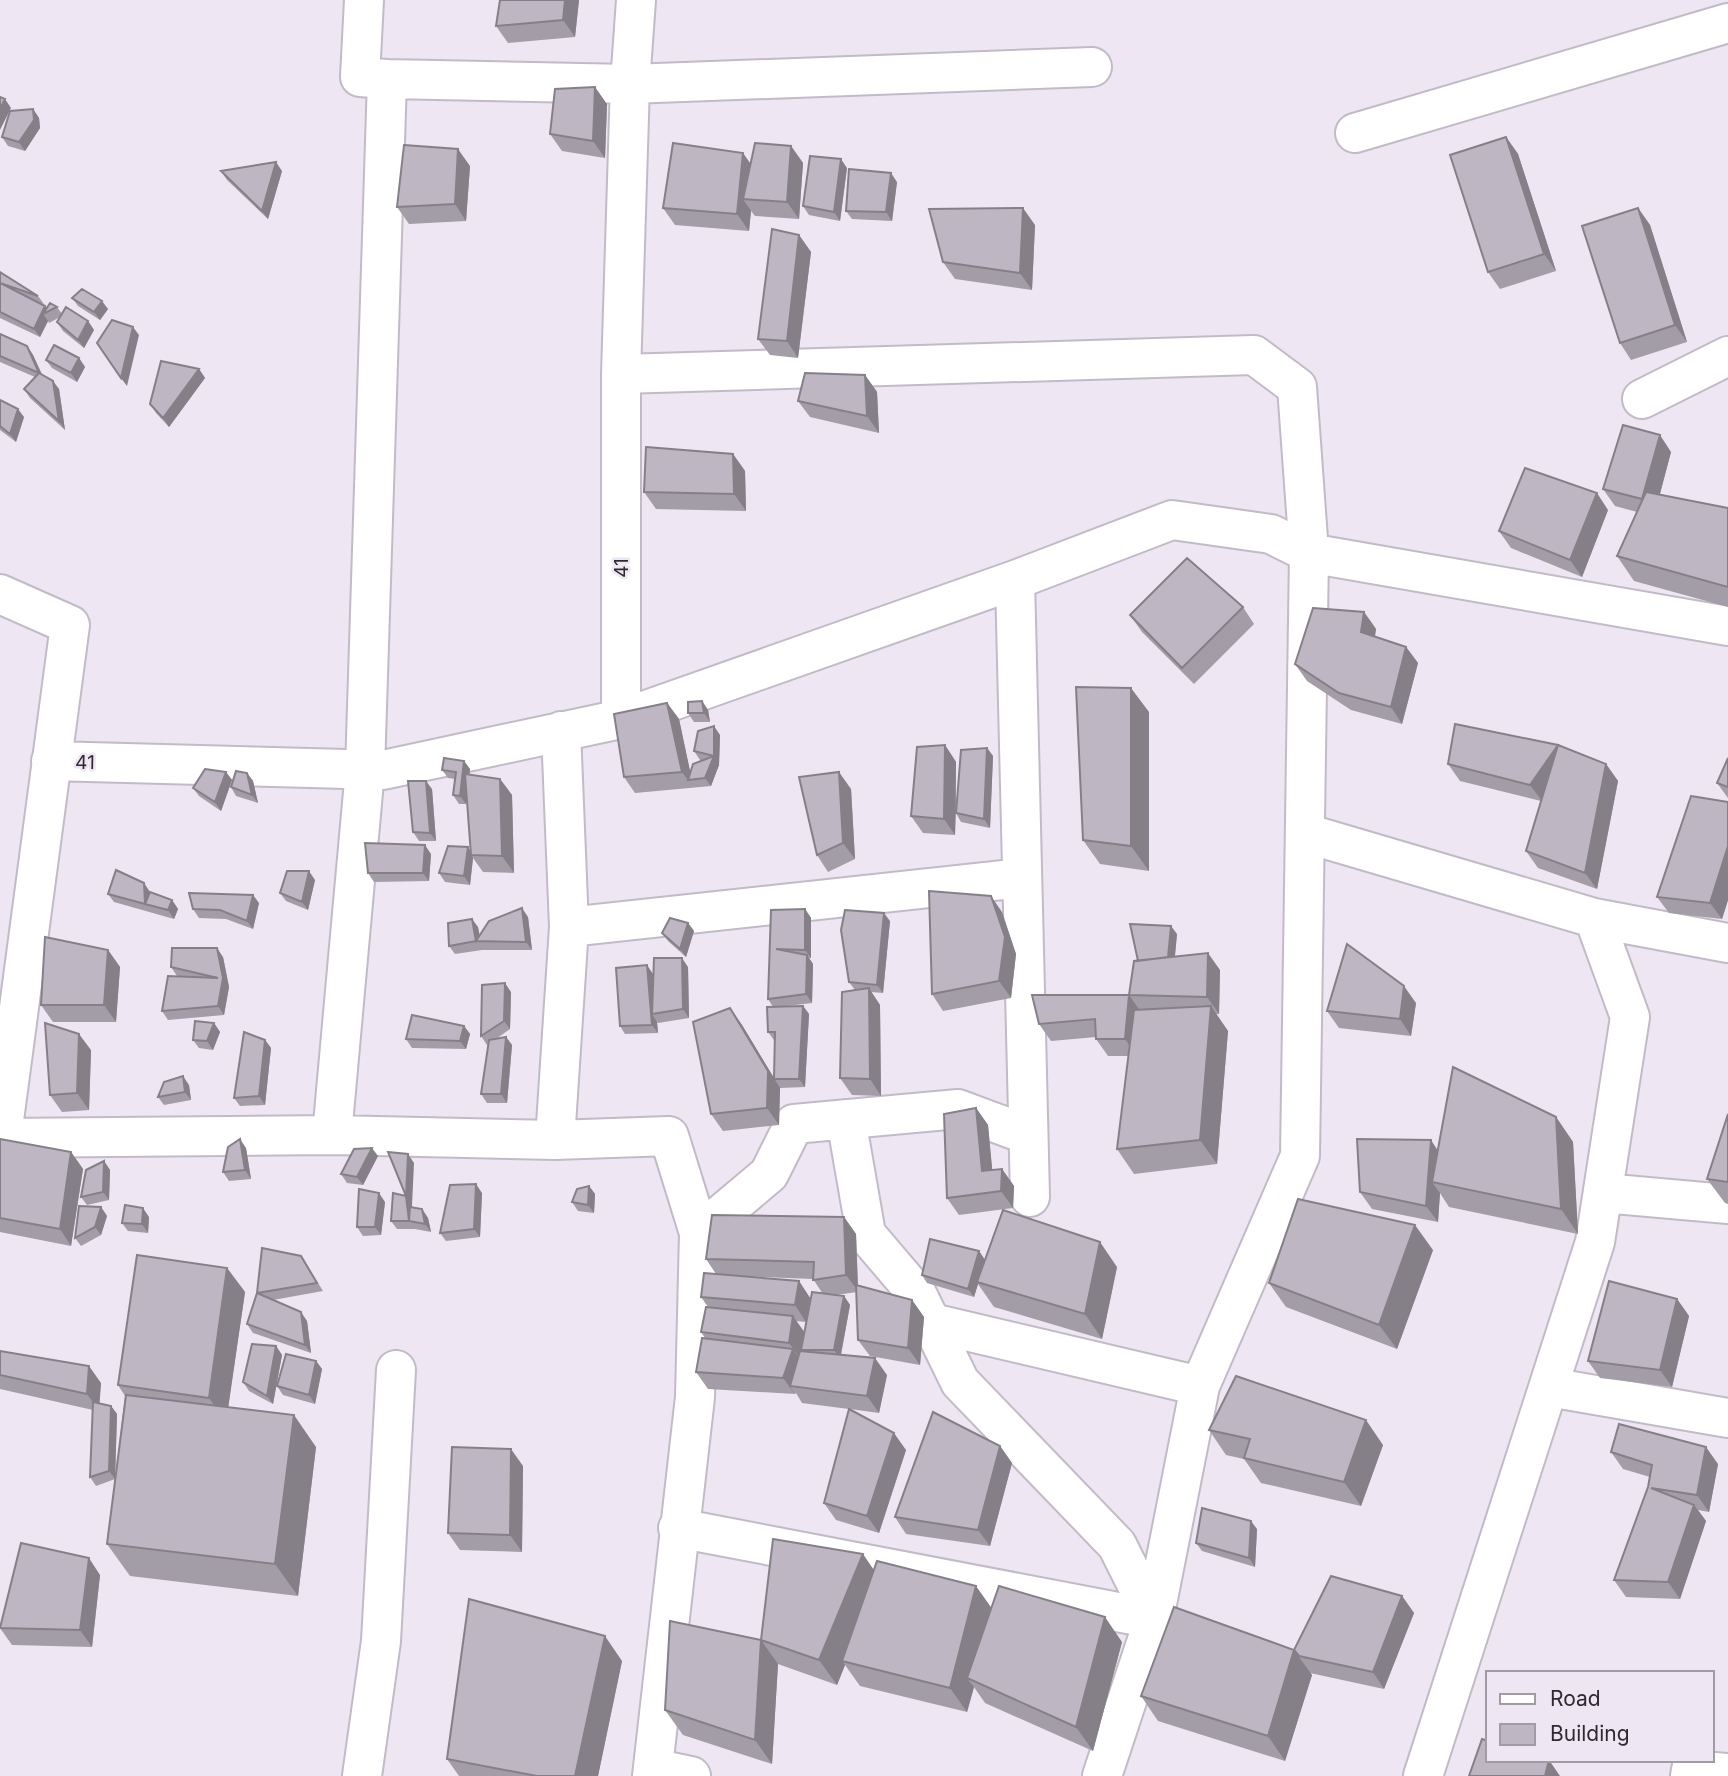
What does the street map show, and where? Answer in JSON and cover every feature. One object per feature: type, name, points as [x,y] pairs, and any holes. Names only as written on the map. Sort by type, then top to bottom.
[{"type":"street","points":[[364,0],[360,77],[630,83],[1092,67]]},
{"type":"street","name":"41","points":[[51,761],[383,770],[621,719],[621,374],[630,83],[636,0]]},
{"type":"street","points":[[1354,133],[1728,23]]},
{"type":"street","points":[[332,1135],[365,770],[387,79]]},
{"type":"street","points":[[621,374],[1254,355],[1297,387],[1309,553],[1300,1156],[1200,1386],[1154,1619],[1102,1776]]},
{"type":"street","points":[[1642,399],[1728,356]]},
{"type":"street","points":[[621,719],[1015,580],[1172,520],[1271,534],[1309,553],[1728,626]]},
{"type":"street","points":[[1015,580],[1030,1197]]},
{"type":"street","points":[[0,594],[70,625],[1,1144],[332,1135],[555,1140],[669,1136],[699,1233],[695,1397],[678,1528],[653,1772],[691,1776]]},
{"type":"street","points":[[555,1140],[569,927],[561,732]]},
{"type":"street","points":[[1305,833],[1594,918],[1728,943]]},
{"type":"street","points":[[569,927],[1022,878]]},
{"type":"street","points":[[1423,1776],[1595,1242],[1630,1017],[1594,918]]},
{"type":"street","points":[[699,1233],[769,1174],[794,1124],[958,1109],[1028,1135]]},
{"type":"street","points":[[846,1119],[866,1234],[917,1294],[960,1382],[1117,1545],[1154,1619]]},
{"type":"street","points":[[1603,1194],[1728,1204]]},
{"type":"street","points":[[932,1323],[1200,1386]]},
{"type":"street","points":[[362,1776],[381,1641],[396,1370]]},
{"type":"street","points":[[1549,1387],[1728,1418]]},
{"type":"street","points":[[678,1528],[1154,1619]]},
{"type":"street","points":[[1690,1776],[1691,1770],[1728,1773]]},
{"type":"building","points":[[500,0],[565,0],[563,20],[496,26]]},
{"type":"building","points":[[595,87],[593,141],[550,134],[555,89]]},
{"type":"building","points":[[33,109],[34,120],[19,142],[2,137],[10,111]]},
{"type":"building","points":[[1506,137],[1544,254],[1488,272],[1450,155]]},
{"type":"building","points":[[673,143],[743,153],[737,214],[663,208]]},
{"type":"building","points":[[755,143],[791,146],[787,202],[743,199]]},
{"type":"building","points":[[404,145],[458,149],[455,204],[397,207]]},
{"type":"building","points":[[810,156],[841,159],[834,212],[803,206]]},
{"type":"building","points":[[276,162],[262,211],[221,171]]},
{"type":"building","points":[[849,169],[891,173],[886,212],[846,211]]},
{"type":"building","points":[[1023,208],[1020,273],[943,262],[929,209]]},
{"type":"building","points":[[1638,208],[1675,325],[1620,343],[1582,226]]},
{"type":"building","points":[[772,229],[799,235],[787,341],[758,339]]},
{"type":"building","points":[[0,272],[38,296],[0,283]]},
{"type":"building","points":[[0,283],[45,306],[34,329],[0,312]]},
{"type":"building","points":[[82,289],[102,301],[94,312],[72,298]]},
{"type":"building","points":[[50,303],[57,307],[43,314]]},
{"type":"building","points":[[66,307],[88,321],[78,340],[57,322]]},
{"type":"building","points":[[112,320],[133,327],[121,378],[97,343]]},
{"type":"building","points":[[0,334],[27,346],[39,373],[0,356]]},
{"type":"building","points":[[54,345],[79,358],[71,373],[46,360]]},
{"type":"building","points":[[161,361],[199,369],[163,418],[150,404]]},
{"type":"building","points":[[39,373],[53,381],[59,421],[24,389]]},
{"type":"building","points":[[805,373],[865,375],[867,416],[798,401]]},
{"type":"building","points":[[0,400],[18,409],[10,434],[0,426]]},
{"type":"building","points":[[1623,425],[1660,435],[1642,499],[1603,489]]},
{"type":"building","points":[[646,447],[733,454],[734,494],[644,492]]},
{"type":"building","points":[[1525,468],[1597,493],[1570,560],[1499,531]]},
{"type":"building","points":[[1646,492],[1728,508],[1728,587],[1617,556]]},
{"type":"building","points":[[1187,558],[1243,607],[1182,668],[1130,615]]},
{"type":"building","points":[[1313,608],[1364,612],[1361,632],[1406,647],[1391,707],[1339,693],[1295,664]]},
{"type":"building","points":[[1076,687],[1131,688],[1131,846],[1083,840]]},
{"type":"building","points":[[702,701],[704,713],[688,713],[688,702]]},
{"type":"building","points":[[667,703],[682,772],[624,777],[614,714]]},
{"type":"building","points":[[1455,724],[1558,745],[1530,785],[1448,764]]},
{"type":"building","points":[[714,726],[714,756],[694,751],[698,731]]},
{"type":"building","points":[[945,745],[944,819],[911,816],[917,747]]},
{"type":"building","points":[[1558,745],[1606,764],[1585,873],[1526,851]]},
{"type":"building","points":[[987,748],[984,819],[956,813],[961,750]]},
{"type":"building","points":[[714,756],[705,778],[688,780],[693,764]]},
{"type":"building","points":[[444,758],[464,761],[460,796],[453,795],[456,772],[442,770]]},
{"type":"building","points":[[1728,758],[1728,787],[1717,783]]},
{"type":"building","points":[[205,769],[226,772],[215,802],[193,788]]},
{"type":"building","points":[[236,771],[247,773],[252,795],[231,787]]},
{"type":"building","points":[[839,772],[843,843],[817,855],[799,777]]},
{"type":"building","points":[[465,774],[500,779],[502,856],[471,855]]},
{"type":"building","points":[[408,781],[426,781],[430,833],[413,832]]},
{"type":"building","points":[[1691,796],[1728,802],[1728,846],[1710,903],[1657,897]]},
{"type":"building","points":[[365,843],[425,845],[423,873],[368,873]]},
{"type":"building","points":[[448,846],[468,847],[464,876],[439,873]]},
{"type":"building","points":[[116,870],[144,883],[145,904],[108,894]]},
{"type":"building","points":[[287,871],[309,871],[302,902],[280,893]]},
{"type":"building","points":[[929,891],[991,896],[1005,937],[999,981],[932,994]]},
{"type":"building","points":[[150,892],[172,900],[168,910],[145,904]]},
{"type":"building","points":[[189,893],[253,895],[247,921],[220,910],[193,909]]},
{"type":"building","points":[[522,908],[526,942],[476,941],[489,921]]},
{"type":"building","points":[[805,909],[805,950],[776,949],[807,955],[806,994],[768,999],[771,910]]},
{"type":"building","points":[[845,910],[884,913],[877,985],[849,982],[841,930]]},
{"type":"building","points":[[670,918],[688,923],[680,949],[662,933]]},
{"type":"building","points":[[472,919],[476,941],[449,946],[448,923]]},
{"type":"building","points":[[1130,924],[1171,926],[1168,957],[1138,961]]},
{"type":"building","points":[[45,937],[108,950],[104,1005],[41,1005]]},
{"type":"building","points":[[1347,944],[1404,986],[1400,1019],[1327,1011]]},
{"type":"building","points":[[172,948],[217,948],[223,978],[218,1006],[162,1011],[168,976],[218,978],[171,967]]},
{"type":"building","points":[[1208,953],[1207,997],[1129,995],[1134,961]]},
{"type":"building","points":[[654,958],[682,958],[683,1009],[652,1014]]},
{"type":"building","points":[[647,965],[652,1025],[620,1026],[616,968]]},
{"type":"building","points":[[505,983],[504,1021],[481,1036],[482,985]]},
{"type":"building","points":[[869,988],[870,1079],[840,1078],[842,992]]},
{"type":"building","points":[[1032,995],[1129,995],[1125,1039],[1096,1039],[1095,1019],[1039,1024]]},
{"type":"building","points":[[803,1006],[799,1079],[774,1079],[775,1032],[768,1032],[767,1007]]},
{"type":"building","points":[[1211,1006],[1200,1140],[1117,1149],[1134,1010]]},
{"type":"building","points":[[730,1008],[768,1071],[767,1108],[711,1114],[693,1022]]},
{"type":"building","points":[[412,1015],[464,1026],[460,1041],[406,1039]]},
{"type":"building","points":[[195,1021],[214,1023],[207,1041],[193,1040]]},
{"type":"building","points":[[45,1023],[79,1034],[77,1093],[50,1095]]},
{"type":"building","points":[[244,1032],[265,1040],[259,1096],[234,1098]]},
{"type":"building","points":[[506,1037],[501,1094],[481,1094],[489,1040]]},
{"type":"building","points":[[1453,1067],[1556,1117],[1561,1209],[1432,1182]]},
{"type":"building","points":[[183,1076],[185,1092],[158,1097],[164,1082]]},
{"type":"building","points":[[976,1108],[982,1171],[1002,1169],[1001,1191],[947,1198],[944,1114]]},
{"type":"building","points":[[1728,1114],[1728,1182],[1707,1179]]},
{"type":"building","points":[[0,1139],[71,1152],[60,1229],[0,1218]]},
{"type":"building","points":[[240,1139],[245,1170],[223,1172],[228,1147]]},
{"type":"building","points":[[1357,1139],[1431,1140],[1426,1206],[1360,1192]]},
{"type":"building","points":[[372,1148],[357,1177],[341,1174],[354,1149]]},
{"type":"building","points":[[388,1152],[408,1154],[406,1196]]},
{"type":"building","points":[[104,1161],[103,1192],[81,1197],[86,1170]]},
{"type":"building","points":[[476,1184],[474,1229],[440,1233],[450,1185]]},
{"type":"building","points":[[589,1186],[588,1205],[572,1202],[577,1189]]},
{"type":"building","points":[[359,1189],[379,1193],[375,1227],[357,1227]]},
{"type":"building","points":[[393,1193],[406,1196],[409,1221],[391,1221]]},
{"type":"building","points":[[1298,1199],[1415,1225],[1379,1325],[1269,1283]]},
{"type":"building","points":[[125,1205],[143,1208],[142,1224],[122,1223]]},
{"type":"building","points":[[79,1206],[101,1207],[95,1227],[75,1238]]},
{"type":"building","points":[[410,1207],[422,1209],[425,1224],[409,1221]]},
{"type":"building","points":[[1003,1210],[1100,1242],[1085,1314],[977,1282]]},
{"type":"building","points":[[712,1215],[844,1217],[846,1275],[813,1280],[814,1262],[706,1259]]},
{"type":"building","points":[[930,1239],[979,1251],[968,1289],[922,1275]]},
{"type":"building","points":[[262,1248],[301,1256],[317,1283],[257,1293]]},
{"type":"building","points":[[137,1255],[227,1268],[209,1398],[118,1385]]},
{"type":"building","points":[[704,1273],[799,1281],[795,1305],[701,1297]]},
{"type":"building","points":[[1609,1281],[1677,1299],[1660,1370],[1588,1361]]},
{"type":"building","points":[[856,1285],[912,1300],[908,1348],[858,1340]]},
{"type":"building","points":[[812,1292],[844,1296],[834,1350],[801,1350]]},
{"type":"building","points":[[257,1293],[301,1312],[305,1345],[247,1324]]},
{"type":"building","points":[[706,1307],[793,1316],[789,1343],[701,1332]]},
{"type":"building","points":[[702,1338],[793,1349],[783,1378],[696,1372]]},
{"type":"building","points":[[252,1344],[276,1346],[267,1396],[243,1382]]},
{"type":"building","points":[[0,1351],[89,1366],[87,1394],[0,1375]]},
{"type":"building","points":[[800,1351],[875,1358],[867,1396],[790,1386]]},
{"type":"building","points":[[286,1354],[316,1361],[309,1395],[277,1386]]},
{"type":"building","points":[[1236,1376],[1366,1420],[1344,1482],[1244,1458],[1250,1439],[1209,1430]]},
{"type":"building","points":[[126,1395],[294,1415],[275,1564],[107,1544]]},
{"type":"building","points":[[93,1402],[111,1406],[109,1471],[90,1477]]},
{"type":"building","points":[[849,1409],[894,1433],[867,1516],[824,1503]]},
{"type":"building","points":[[933,1412],[1000,1446],[978,1530],[895,1517]]},
{"type":"building","points":[[1619,1424],[1706,1447],[1697,1495],[1651,1488],[1694,1505],[1668,1582],[1614,1580],[1648,1487],[1652,1465],[1611,1452]]},
{"type":"building","points":[[452,1447],[511,1449],[510,1535],[448,1533]]},
{"type":"building","points":[[1202,1508],[1251,1521],[1249,1558],[1196,1543]]},
{"type":"building","points":[[773,1539],[863,1554],[819,1660],[761,1640]]},
{"type":"building","points":[[21,1543],[89,1558],[80,1630],[0,1628]]},
{"type":"building","points":[[877,1561],[976,1586],[950,1688],[842,1661]]},
{"type":"building","points":[[1331,1576],[1402,1596],[1373,1672],[1299,1656],[1294,1650]]},
{"type":"building","points":[[999,1586],[1105,1617],[1076,1727],[967,1678]]},
{"type":"building","points":[[469,1599],[605,1636],[575,1776],[537,1776],[447,1759]]},
{"type":"building","points":[[1174,1607],[1294,1650],[1268,1736],[1141,1696]]},
{"type":"building","points":[[670,1621],[761,1640],[755,1740],[665,1710]]},
{"type":"building","points":[[1482,1739],[1486,1740],[1486,1762],[1548,1762],[1545,1776],[1469,1776]]}]
